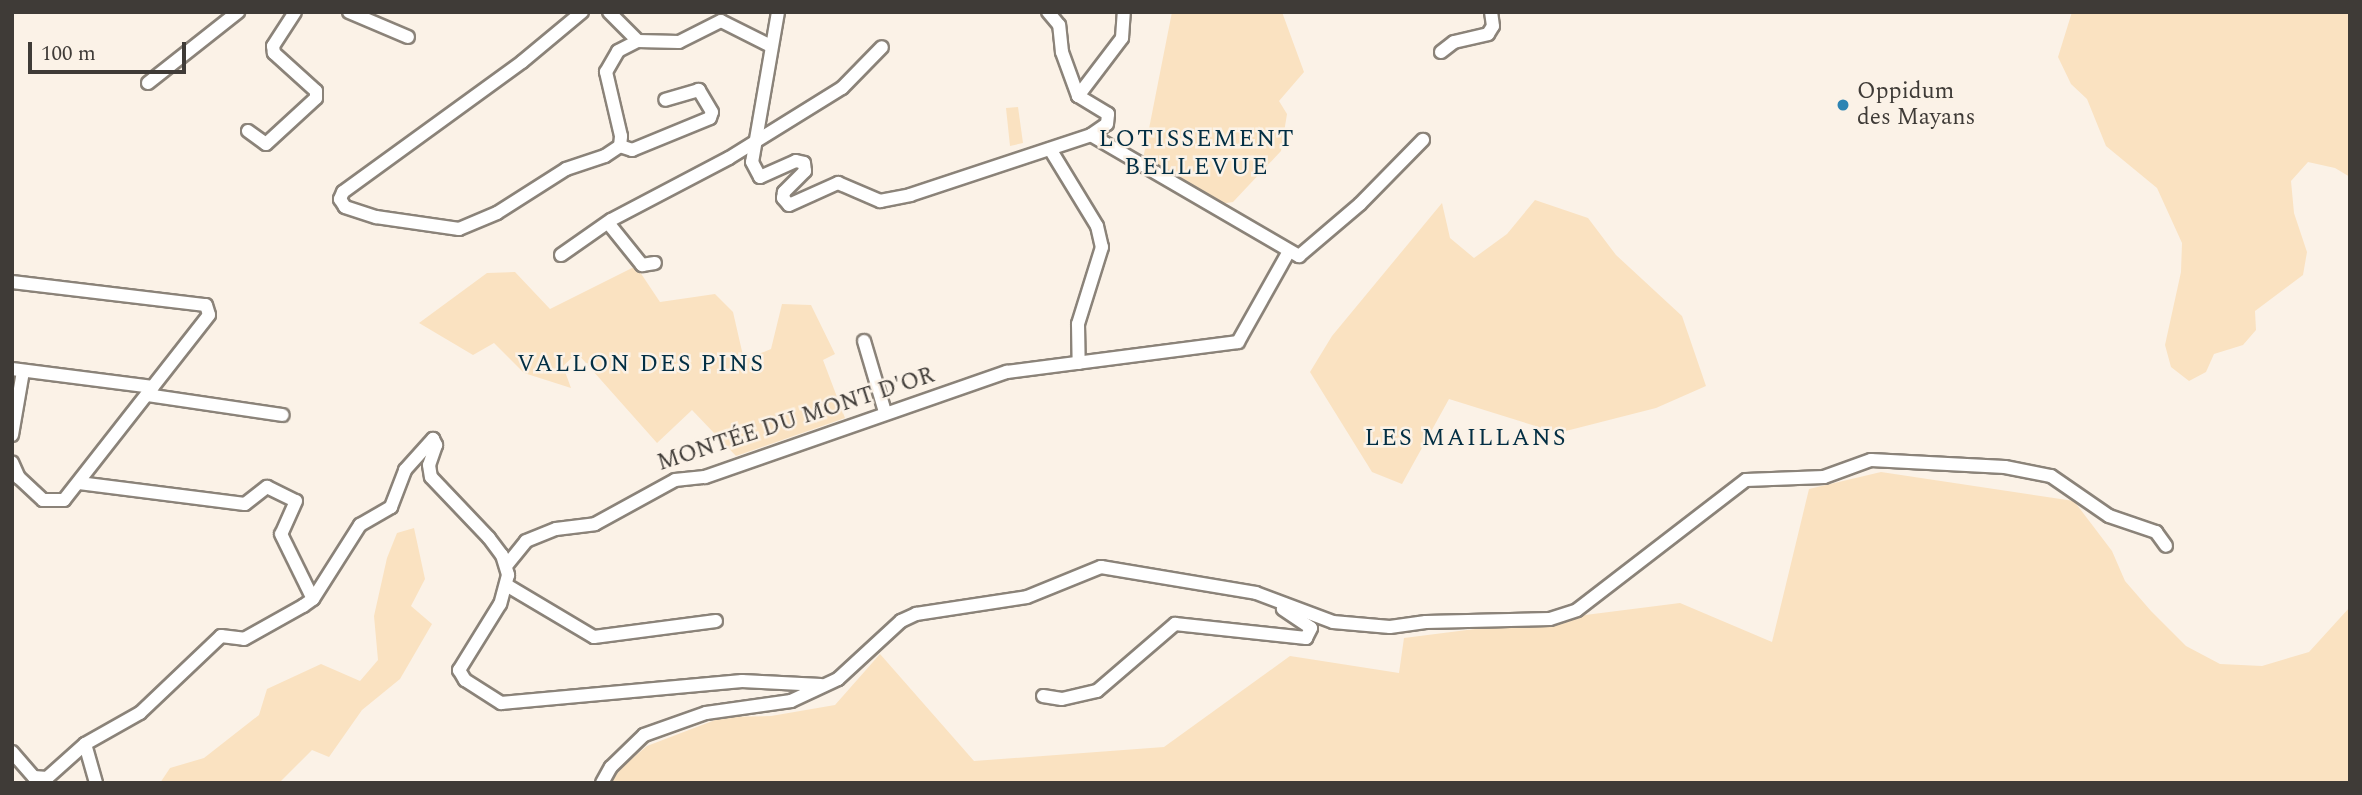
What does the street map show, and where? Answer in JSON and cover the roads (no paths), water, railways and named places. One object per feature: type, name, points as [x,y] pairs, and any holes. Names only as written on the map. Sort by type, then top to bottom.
[{"type":"street","points":[[148,83],[166,73],[239,12]]},
{"type":"street","points":[[248,131],[266,144],[316,98],[316,91],[274,53],[273,46],[295,12]]},
{"type":"street","points":[[582,12],[512,70],[343,192],[340,199],[345,207],[376,217],[459,229],[496,213],[566,169],[587,166],[620,146],[632,150],[710,118],[712,112],[699,90],[666,100]]},
{"type":"street","points":[[609,12],[638,41]]},
{"type":"street","points":[[776,19],[754,141],[752,168],[760,177],[796,161],[807,167],[784,192],[783,198],[789,205],[838,183],[880,201],[900,197],[1091,135],[1107,124],[1108,114],[1078,96],[1062,52],[1059,25],[1048,12]]},
{"type":"street","points":[[1078,96],[1122,38],[1124,12]]},
{"type":"street","points":[[1441,51],[1454,41],[1488,34],[1493,26],[1491,12]]},
{"type":"street","points":[[354,13],[408,37]]},
{"type":"street","points":[[751,34],[776,19]]},
{"type":"street","points":[[620,146],[606,72],[618,51],[638,41],[679,42],[721,21],[771,46]]},
{"type":"street","points":[[561,255],[608,224],[842,88],[881,47]]},
{"type":"street","points":[[1091,135],[1288,253],[1299,256],[1360,204],[1423,140]]},
{"type":"street","points":[[1050,149],[1097,226],[1102,247],[1078,324],[1079,363]]},
{"type":"street","points":[[608,224],[642,265],[655,263]]},
{"type":"street","name":"MONTÉE DU MONT D'OR","points":[[506,566],[526,541],[556,529],[595,524],[627,510],[650,491],[675,480],[705,477],[885,412],[1007,372],[1238,342],[1288,253]]},
{"type":"street","points":[[12,282],[206,306],[209,315],[64,500],[43,500],[19,478],[12,462]]},
{"type":"street","points":[[864,341],[885,412]]},
{"type":"street","points":[[12,435],[18,370],[283,415]]},
{"type":"street","points":[[12,752],[41,780],[85,744],[140,713],[221,636],[244,639],[313,599],[360,525],[391,507],[405,470],[432,439],[436,445],[429,465],[431,477],[489,538],[506,566],[508,586],[459,670],[465,680],[501,703],[742,681],[824,686]]},
{"type":"street","points":[[602,783],[611,767],[644,735],[706,713],[791,701],[824,686],[871,653],[901,621],[916,614],[1027,597],[1101,567],[1241,591],[1333,622],[1379,626],[1550,619],[1577,610],[1746,480],[1824,477],[1871,460],[2005,467],[2051,476],[2109,516],[2157,531],[2166,546]]},
{"type":"street","points":[[79,483],[245,504],[267,487],[296,501],[281,534],[313,599]]},
{"type":"street","points":[[508,586],[594,637],[716,621]]},
{"type":"street","points":[[1044,696],[1062,699],[1097,691],[1175,624],[1306,638],[1311,628],[1286,611],[1241,591]]},
{"type":"street","points":[[85,744],[96,783]]},
{"type":"place","name":"Oppidum des Mayans","points":[[1843,105]]},
{"type":"district","name":"LOTISSEMENT BELLEVUE","points":[[1197,154]]},
{"type":"district","name":"VALLON DES PINS","points":[[641,365]]},
{"type":"district","name":"LES MAILLANS","points":[[1466,439]]}]
